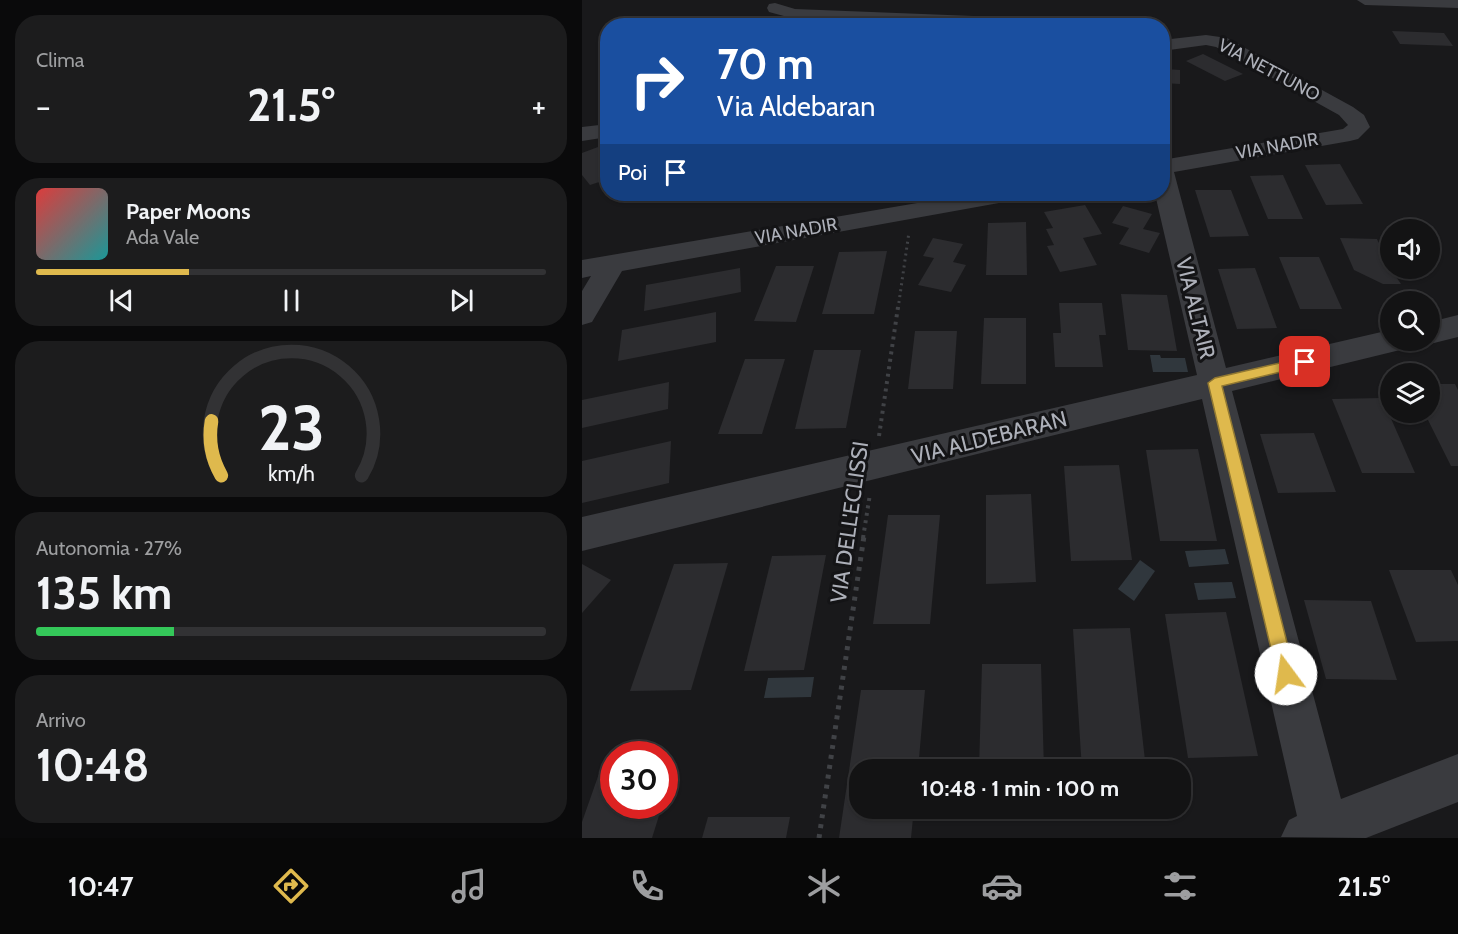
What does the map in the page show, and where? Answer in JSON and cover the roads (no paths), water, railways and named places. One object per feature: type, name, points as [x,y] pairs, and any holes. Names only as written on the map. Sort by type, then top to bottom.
[{"type":"street","points":[[1365,0],[1458,3]]},
{"type":"street","points":[[775,8],[795,14],[897,18]]},
{"type":"street","points":[[1170,31],[1206,40]]},
{"type":"street","name":"VIA NETTUNO","points":[[1170,45],[1206,40],[1226,44],[1346,111],[1358,123],[1359,128],[1356,131]]},
{"type":"street","points":[[582,134],[600,131]]},
{"type":"street","name":"VIA NADIR","points":[[1170,167],[1356,131]]},
{"type":"street","name":"VIA NADIR","points":[[582,269],[970,201]]},
{"type":"street","name":"VIA ALTAIR","points":[[1170,201],[1215,383],[1314,834]]},
{"type":"street","points":[[582,315],[612,264]]},
{"type":"street","points":[[1440,330],[1458,326]]},
{"type":"street","name":"VIA ALDEBARAN","points":[[582,534],[1380,344]]},
{"type":"street","points":[[1314,834],[1458,778]]}]
